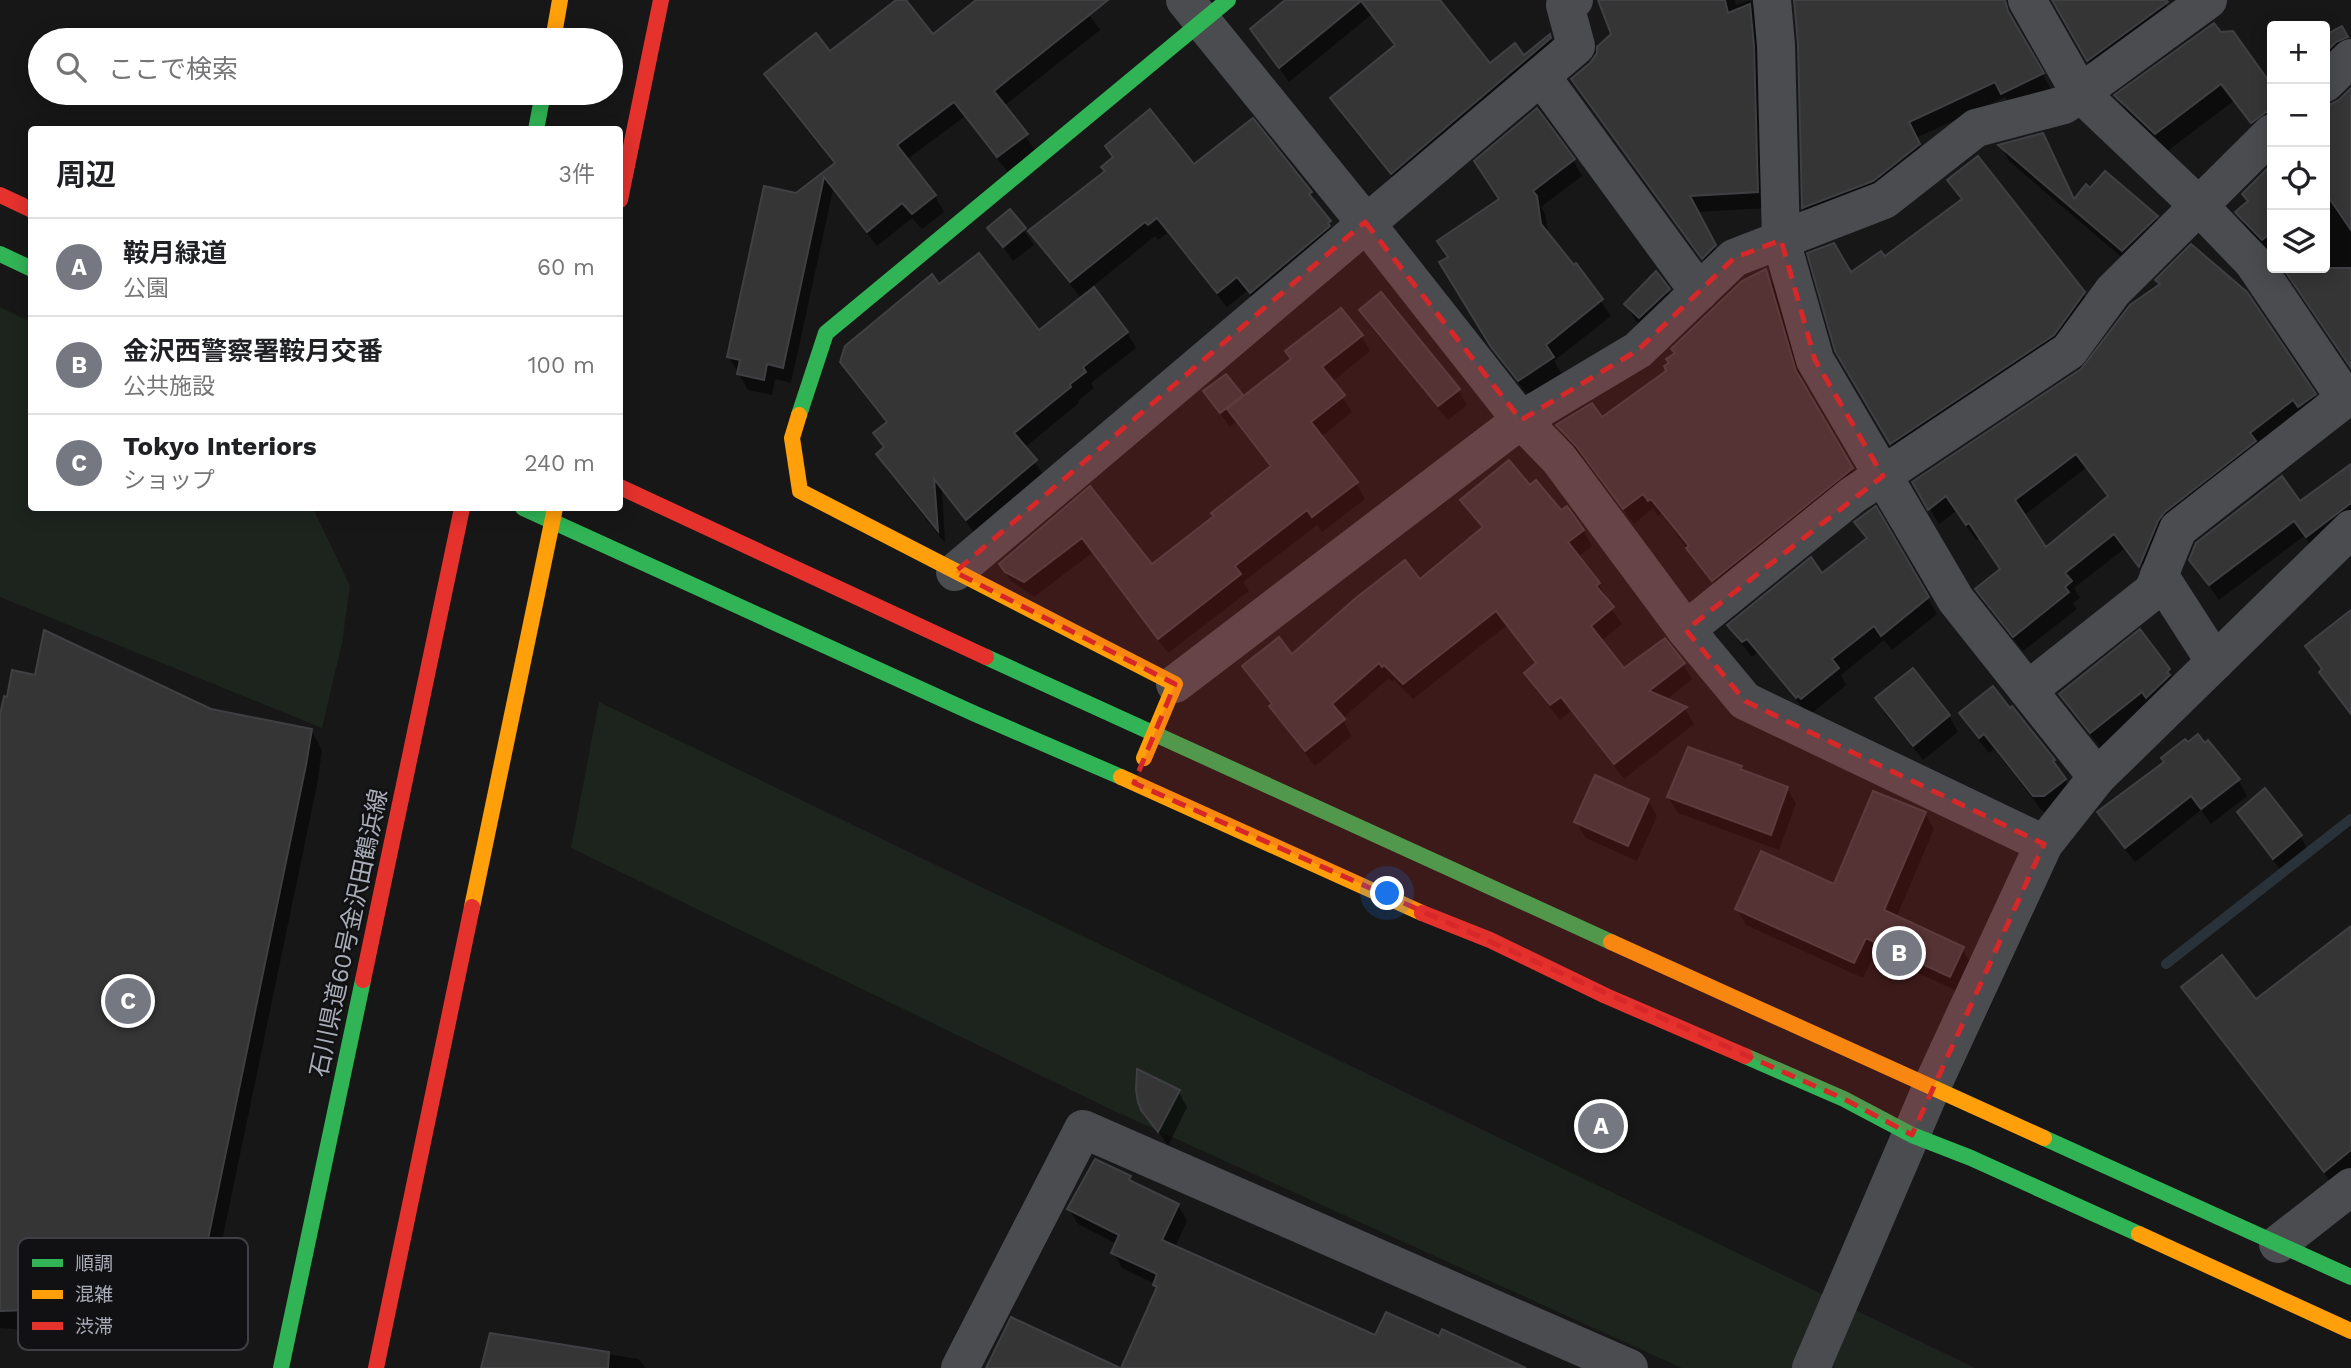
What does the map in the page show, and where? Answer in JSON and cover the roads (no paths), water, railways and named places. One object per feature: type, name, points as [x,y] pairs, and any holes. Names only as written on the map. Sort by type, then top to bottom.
[{"type":"street","points":[[555,28],[561,0]]},
{"type":"street","points":[[623,185],[661,0]]},
{"type":"street","points":[[955,572],[1576,46],[1565,5],[1574,0]]},
{"type":"street","points":[[1772,0],[1776,46],[1781,240],[1815,360],[1956,600],[2097,777]]},
{"type":"street","points":[[2027,0],[2081,93],[2198,205],[2253,262],[2348,396],[2178,529],[2153,591],[2028,690]]},
{"type":"street","points":[[1134,783],[1175,684],[1521,420],[1638,350],[1734,258],[1884,200],[1976,128],[2064,105],[2208,0]]},
{"type":"street","points":[[1175,684],[800,491],[792,438],[826,334],[1206,7],[1365,222],[1521,420],[1559,459],[1686,630],[1745,701],[2043,844]]},
{"type":"street","points":[[2330,78],[2351,58]]},
{"type":"street","points":[[1541,76],[1699,292]]},
{"type":"street","points":[[537,126],[541,105]]},
{"type":"street","points":[[1686,630],[1853,495],[2069,351],[2113,290],[2267,138]]},
{"type":"street","points":[[0,195],[28,208]]},
{"type":"street","points":[[0,254],[28,267]]},
{"type":"street","points":[[623,488],[1153,735],[2351,1277]]},
{"type":"street","name":"石川県道60号金沢田鶴浜線","points":[[281,1368],[461,511]]},
{"type":"street","points":[[376,1368],[554,514],[973,713],[1383,897],[1490,940],[1606,996],[1844,1099],[1912,1135],[1971,1158],[2351,1331]]},
{"type":"street","points":[[1811,1368],[1931,1086],[2043,844],[2097,777],[2351,529]]},
{"type":"street","points":[[2159,575],[2215,662]]},
{"type":"street","points":[[960,1368],[1083,1129],[1629,1368]]},
{"type":"street","points":[[2278,1244],[2351,1187]]},
{"type":"waterway","points":[[2166,964],[2351,819]]},
{"type":"place","name":"金沢西警察署鞍月交番","points":[[1899,953]]},
{"type":"place","name":"Tokyo Interiors","points":[[128,1001]]},
{"type":"place","name":"鞍月緑道","points":[[1601,1126]]}]
